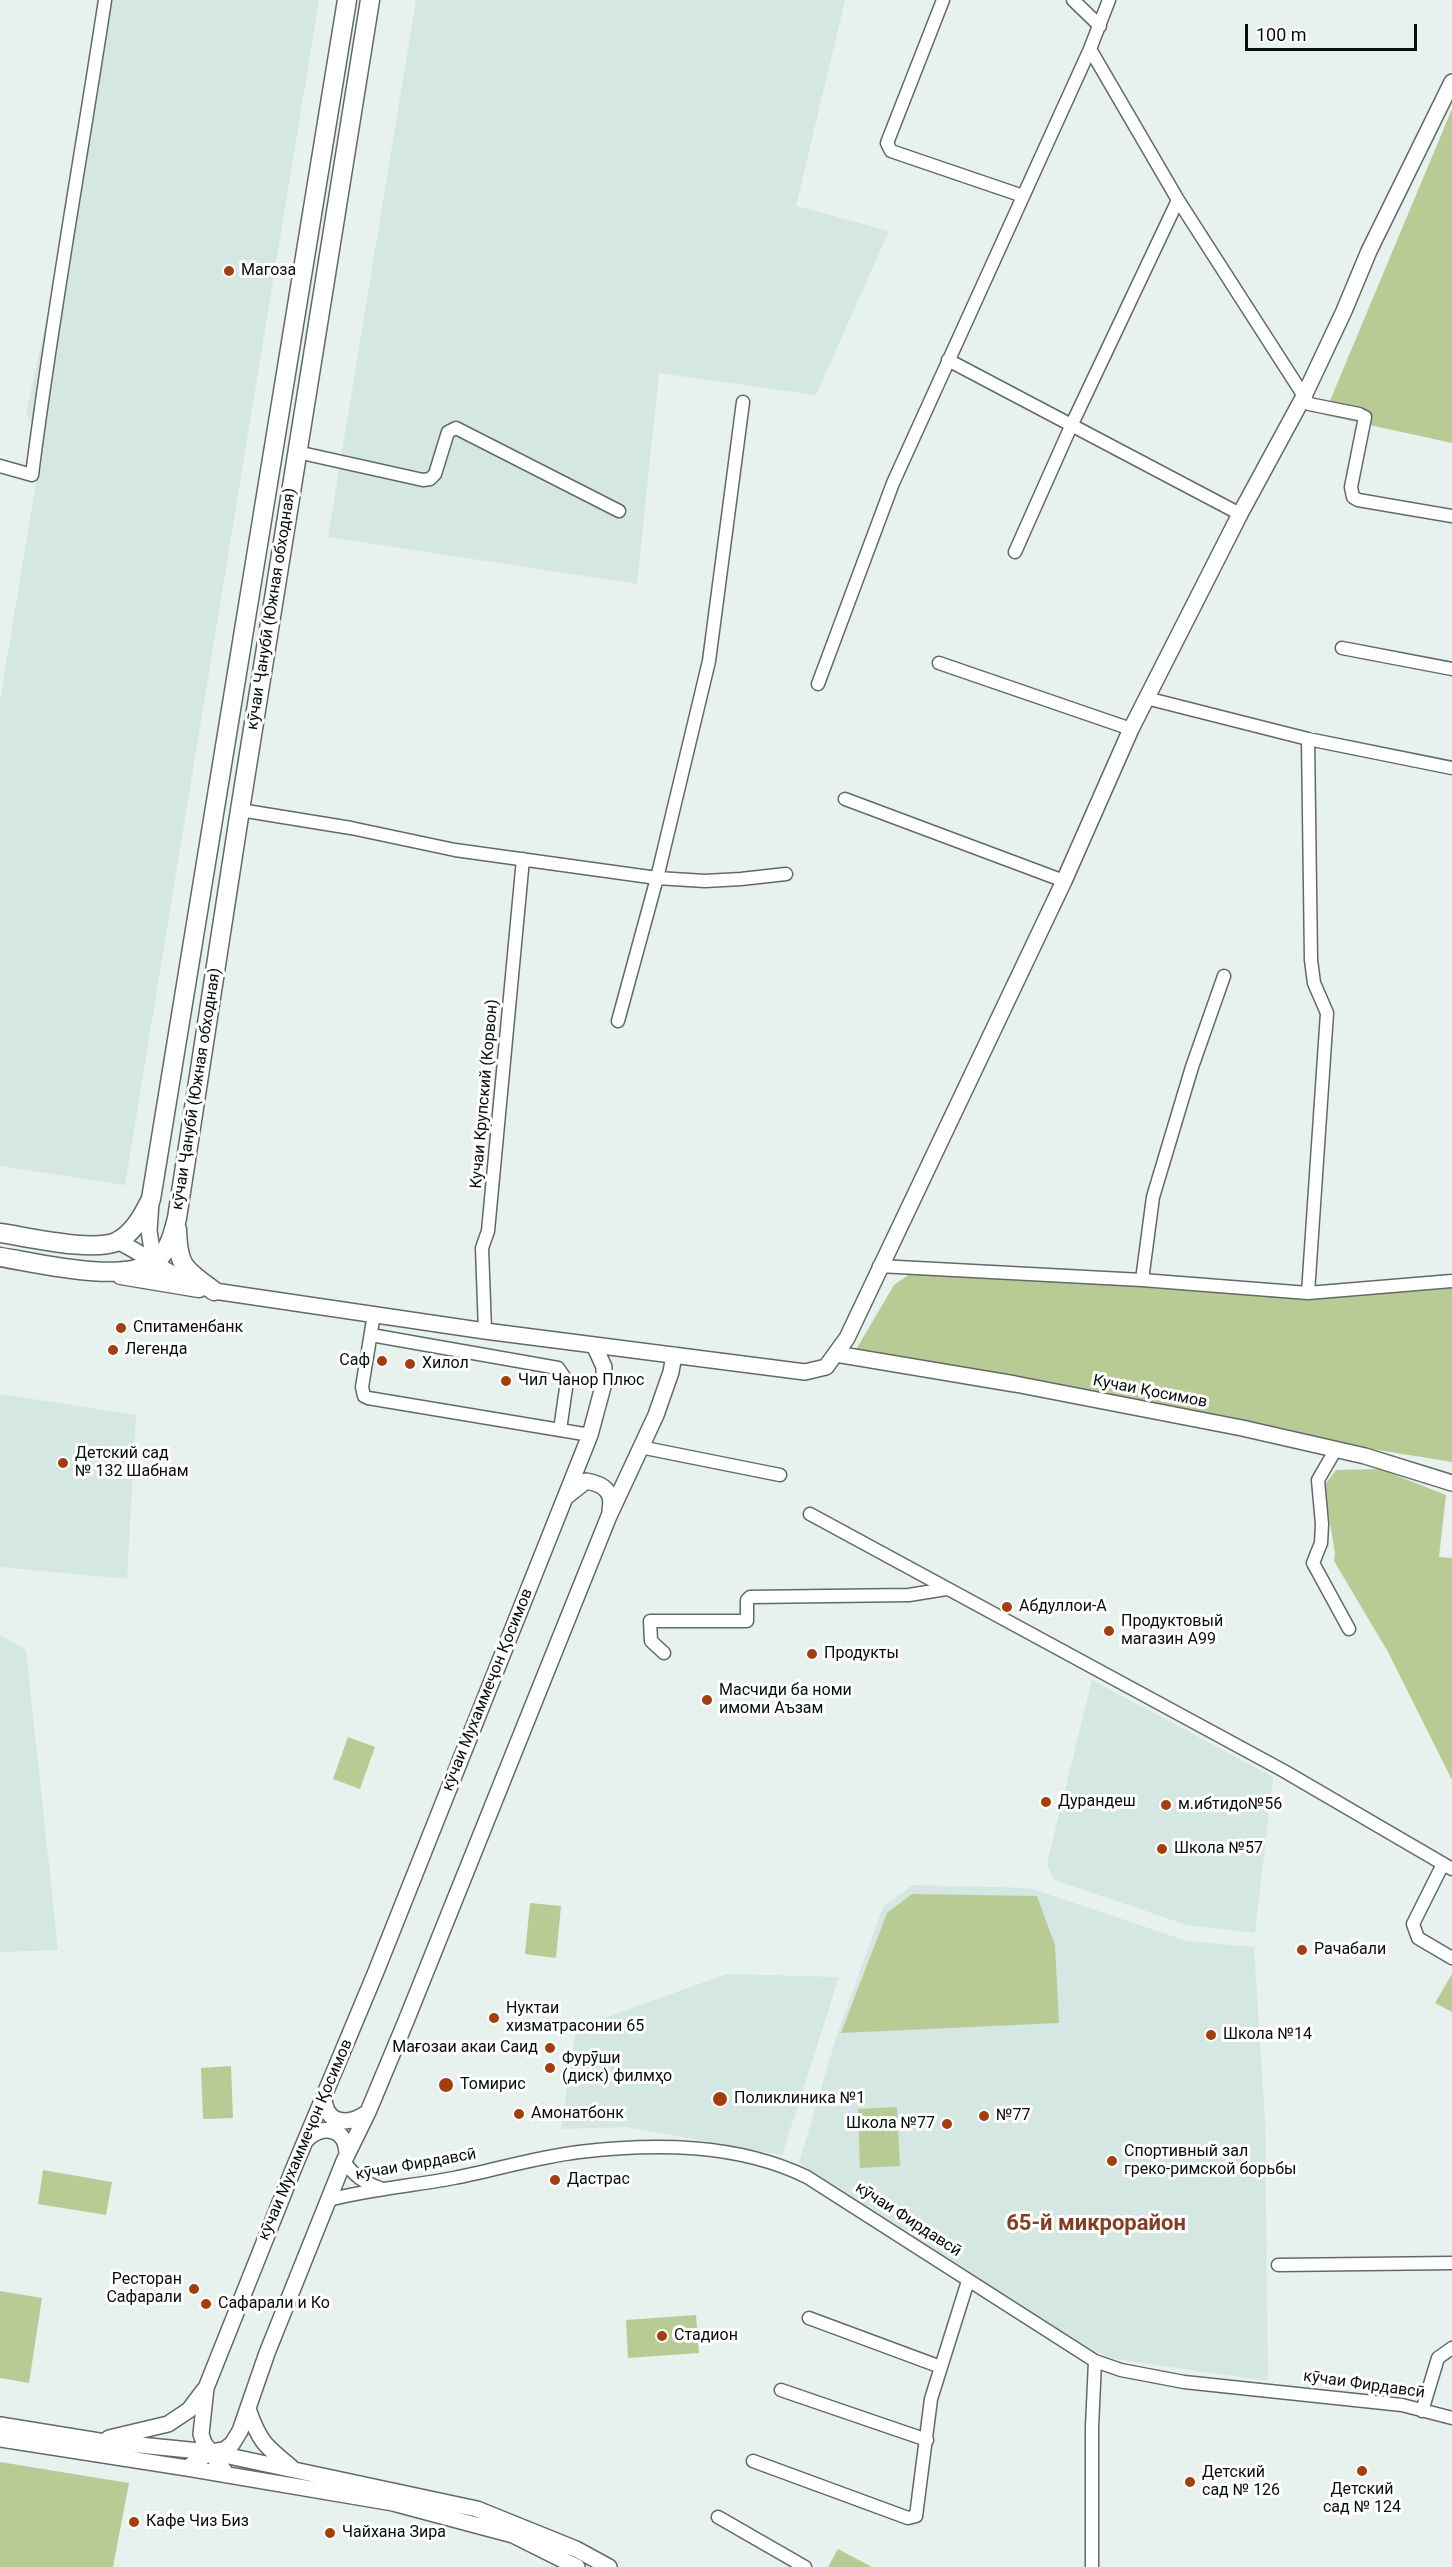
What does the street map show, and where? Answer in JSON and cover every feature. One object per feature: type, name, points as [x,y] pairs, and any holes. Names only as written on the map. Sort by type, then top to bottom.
[{"type":"main road","name":"кӯчаи Ҷанубӣ (Южная обходная)","points":[[151,1199],[347,0]]},
{"type":"main road","name":"кӯчаи Ҷанубӣ (Южная обходная)","points":[[177,1218],[370,0]]},
{"type":"main road","points":[[0,1233],[94,1246],[117,1241],[140,1221],[151,1199]]},
{"type":"main road","points":[[101,1272],[131,1271],[154,1262],[170,1244],[177,1218]]},
{"type":"main road","points":[[177,1218],[178,1253],[188,1271],[207,1290]]},
{"type":"main road","points":[[0,1257],[207,1290]]},
{"type":"street","points":[[0,466],[32,474],[42,386],[105,0]]},
{"type":"street","points":[[943,0],[887,147],[891,151],[1023,196]]},
{"type":"street","points":[[1073,0],[1100,26]]},
{"type":"street","points":[[818,684],[893,483],[1090,49],[1109,0]]},
{"type":"street","points":[[1090,49],[1178,200],[1309,404],[1365,417],[1351,487],[1353,497],[1358,500],[1452,516]]},
{"type":"street","points":[[117,1241],[154,1262],[173,1276],[207,1290],[485,1331],[805,1372],[826,1367],[847,1338],[879,1266],[1064,881],[1131,729],[1240,514],[1304,396],[1369,251],[1452,82]]},
{"type":"street","points":[[1015,552],[1072,424],[1178,200]]},
{"type":"street","points":[[948,360],[1240,514]]},
{"type":"street","points":[[618,1021],[657,878],[709,661],[743,402]]},
{"type":"street","points":[[297,452],[423,480],[430,479],[435,474],[448,432],[456,428],[619,511]]},
{"type":"street","points":[[1342,648],[1452,669]]},
{"type":"street","points":[[939,663],[1131,729]]},
{"type":"street","points":[[1146,698],[1308,739],[1452,768]]},
{"type":"street","points":[[1308,739],[1311,960],[1314,983],[1327,1013],[1308,1293]]},
{"type":"street","points":[[845,799],[1064,881]]},
{"type":"street","points":[[240,810],[351,828],[454,850],[657,878],[714,880],[786,874]]},
{"type":"street","name":"Кучаи Крупский (Корвон)","points":[[485,1331],[482,1248],[488,1231],[523,860]]},
{"type":"street","points":[[1142,1280],[1153,1197],[1192,1067],[1224,976]]},
{"type":"street","points":[[151,1199],[149,1231],[154,1262]]},
{"type":"street","points":[[879,1266],[1142,1280],[1308,1293],[1452,1281]]},
{"type":"street","points":[[374,1314],[362,1387],[364,1396],[590,1436]]},
{"type":"street","points":[[370,1335],[558,1368],[566,1376],[567,1381],[560,1431]]},
{"type":"street","name":"кӯчаи Мухаммеҷон Қосимов","points":[[210,2452],[201,2434],[206,2388],[590,1436],[604,1383],[604,1367],[594,1345]]},
{"type":"street","name":"Кучаи Қосимов","points":[[836,1354],[1026,1386],[1242,1428],[1336,1449],[1452,1483]]},
{"type":"street","points":[[187,2468],[210,2452],[224,2450],[232,2444],[240,2432],[267,2353],[328,2200],[368,2112],[609,1516],[656,1415],[671,1372],[674,1355]]},
{"type":"street","points":[[640,1448],[780,1475]]},
{"type":"street","points":[[1336,1449],[1318,1480],[1322,1524],[1321,1543],[1313,1563],[1349,1629]]},
{"type":"street","points":[[567,1496],[586,1481],[600,1484],[608,1490],[612,1502],[609,1516]]},
{"type":"street","points":[[810,1514],[1284,1771],[1448,1867],[1413,1924],[1419,1938],[1452,1958]]},
{"type":"street","points":[[664,1653],[651,1641],[650,1621],[747,1621],[747,1600],[750,1597],[909,1596],[946,1589]]},
{"type":"street","points":[[324,2097],[324,2108],[337,2119],[348,2122],[368,2112]]},
{"type":"street","points":[[305,2141],[314,2132],[324,2128],[342,2136],[347,2145],[346,2157],[352,2174],[382,2189]]},
{"type":"street","name":"кӯчаи Фирдавсӣ","points":[[328,2200],[463,2176],[577,2152],[628,2147],[705,2149],[765,2160],[807,2177],[1095,2361],[1121,2370],[1184,2382],[1402,2405],[1452,2418]]},
{"type":"street","points":[[1278,2265],[1452,2263]]},
{"type":"street","points":[[753,2462],[913,2518],[918,2512],[931,2399],[968,2281]]},
{"type":"street","points":[[809,2318],[940,2367]]},
{"type":"street","points":[[1422,2411],[1438,2358],[1452,2348]]},
{"type":"street","points":[[1092,2567],[1092,2427],[1095,2361]]},
{"type":"street","points":[[99,2441],[168,2424],[189,2410],[206,2388]]},
{"type":"street","points":[[781,2390],[927,2440]]},
{"type":"street","points":[[248,2409],[256,2433],[267,2448],[294,2470]]},
{"type":"street","points":[[0,2425],[99,2441],[210,2452],[477,2509],[576,2548],[609,2567]]},
{"type":"street","points":[[0,2439],[393,2503],[513,2535],[577,2567]]},
{"type":"street","points":[[210,2452],[227,2475]]},
{"type":"street","points":[[718,2517],[805,2567]]},
{"type":"shaded area","points":[[107,0],[319,0],[125,1185],[0,1166],[0,701],[43,440],[26,414],[53,290]]},
{"type":"shaded area","points":[[416,0],[845,0],[796,206],[889,231],[816,395],[659,373],[637,584],[328,537]]},
{"type":"shaded area","points":[[0,1394],[136,1415],[127,1579],[0,1567]]},
{"type":"shaded area","points":[[0,1635],[26,1650],[58,1950],[0,1952]]},
{"type":"shaded area","name":"м.ибтидо№56","points":[[1092,1680],[1273,1777],[1255,1933],[1187,1925],[1054,1880],[1047,1864]]},
{"type":"shaded area","points":[[913,1885],[1029,1888],[1187,1941],[1254,1947],[1265,2121],[1268,2381],[1114,2359],[1074,2343],[799,2163],[837,2035],[883,1907]]},
{"type":"shaded area","points":[[727,1974],[839,1977],[782,2155],[627,2127],[561,2129],[576,2028]]},
{"type":"green space","points":[[1452,109],[1452,443],[1324,415]]},
{"type":"green space","points":[[917,1269],[1302,1292],[1452,1276],[1452,1462],[1242,1428],[854,1353],[894,1285]]},
{"type":"green space","points":[[1380,1469],[1446,1495],[1439,1557],[1452,1558],[1452,1780],[1388,1652],[1334,1561],[1335,1553],[1324,1486],[1336,1470]]},
{"type":"green space","points":[[348,1737],[375,1747],[360,1789],[333,1779]]},
{"type":"green space","points":[[912,1894],[1037,1896],[1055,1945],[1059,2023],[841,2033],[887,1913]]},
{"type":"green space","points":[[530,1903],[561,1906],[556,1958],[525,1954]]},
{"type":"green space","points":[[1452,1974],[1452,2012],[1435,2003]]},
{"type":"green space","points":[[231,2066],[233,2118],[203,2119],[201,2068]]},
{"type":"green space","points":[[897,2107],[900,2166],[860,2168],[858,2109]]},
{"type":"green space","points":[[43,2170],[112,2182],[106,2215],[38,2204]]},
{"type":"green space","points":[[0,2291],[42,2298],[29,2383],[0,2378]]},
{"type":"green space","name":"Стадион","points":[[696,2315],[699,2353],[628,2358],[626,2320]]},
{"type":"green space","points":[[0,2462],[129,2483],[113,2567],[0,2567]]},
{"type":"green space","points":[[838,2549],[872,2567],[828,2567]]},
{"type":"place","name":"Магоза","points":[[229,271]]},
{"type":"place","name":"Спитаменбанк","points":[[121,1328]]},
{"type":"place","name":"Легенда","points":[[113,1350]]},
{"type":"place","name":"Саф","points":[[382,1361]]},
{"type":"place","name":"Хилол","points":[[410,1364]]},
{"type":"place","name":"Чил Чанор Плюс","points":[[506,1381]]},
{"type":"place","name":"Детский сад № 132 Шабнам","points":[[63,1463]]},
{"type":"place","name":"Абдуллои-А","points":[[1007,1607]]},
{"type":"place","name":"Продуктовый магазин А99","points":[[1109,1631]]},
{"type":"place","name":"Продукты","points":[[812,1654]]},
{"type":"place","name":"Масчиди ба номи имоми Аъзам","points":[[707,1700]]},
{"type":"place","name":"Дурандеш","points":[[1046,1802]]},
{"type":"place","name":"м.ибтидо№56","points":[[1166,1805]]},
{"type":"place","name":"Школа №57","points":[[1162,1849]]},
{"type":"place","name":"Рачабали","points":[[1302,1950]]},
{"type":"place","name":"Нуктаи хизматрасонии 65","points":[[494,2018]]},
{"type":"place","name":"Школа №14","points":[[1211,2035]]},
{"type":"place","name":"Мағозаи акаи Саид","points":[[550,2048]]},
{"type":"place","name":"Фурӯши (диск) филмҳо","points":[[550,2068]]},
{"type":"place","name":"Томирис","points":[[446,2085]]},
{"type":"place","name":"Поликлиника №1","points":[[720,2099]]},
{"type":"place","name":"Амонатбонк","points":[[519,2114]]},
{"type":"place","name":"№77","points":[[984,2116]]},
{"type":"place","name":"Школа №77","points":[[947,2124]]},
{"type":"place","name":"Спортивный зал греко-римской борьбы","points":[[1112,2161]]},
{"type":"place","name":"Дастрас","points":[[555,2180]]},
{"type":"place","name":"Ресторан Сафарали","points":[[194,2289]]},
{"type":"place","name":"Сафарали и Ко","points":[[206,2304]]},
{"type":"place","name":"Стадион","points":[[662,2336]]},
{"type":"place","name":"Детский сад № 124","points":[[1362,2471]]},
{"type":"place","name":"Детский сад № 126","points":[[1190,2482]]},
{"type":"place","name":"Кафе Чиз Биз","points":[[134,2522]]},
{"type":"place","name":"Чайхана Зира","points":[[330,2533]]},
{"type":"district","name":"65-й микрорайон","points":[[1096,2224]]}]
